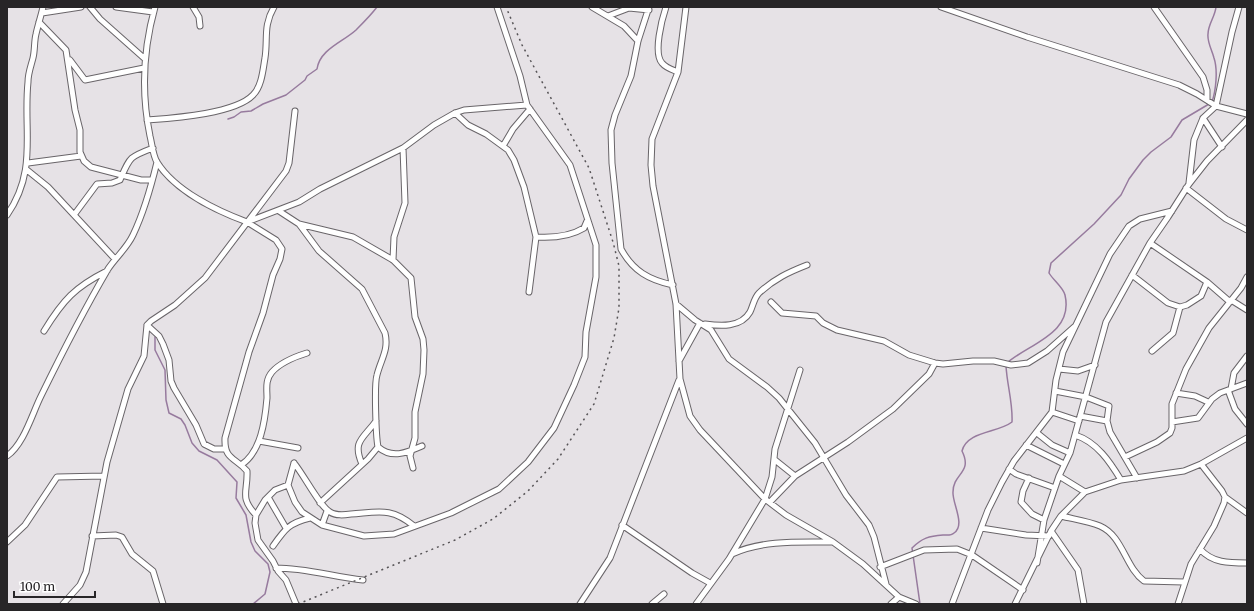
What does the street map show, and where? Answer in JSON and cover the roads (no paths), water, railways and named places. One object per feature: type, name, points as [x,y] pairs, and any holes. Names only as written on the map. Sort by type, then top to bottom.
[{"type":"street","points":[[7,215],[21,188],[27,170],[29,133],[26,107],[28,82],[42,10],[81,7]]},
{"type":"street","points":[[90,7],[100,19],[145,59]]},
{"type":"street","points":[[116,7],[154,10],[144,68],[147,120],[157,162],[190,194],[210,206],[247,222],[276,240],[280,245],[282,252],[273,274],[268,296],[249,352],[225,438],[224,449],[232,459],[247,471],[244,498],[246,504],[256,515]]},
{"type":"street","points":[[193,7],[199,17],[200,26]]},
{"type":"street","points":[[147,120],[218,111],[246,102],[254,95],[259,86],[263,71],[266,53],[266,25],[274,7]]},
{"type":"street","points":[[414,526],[403,517],[395,514],[373,512],[337,515],[327,511],[320,503],[307,479],[294,463],[288,485],[295,502],[302,512],[310,518],[322,525],[354,534],[376,536],[394,534],[451,513],[499,489],[528,462],[554,428],[585,357],[586,332],[594,294],[597,262],[596,245],[570,166],[528,107],[520,76],[497,7]]},
{"type":"street","points":[[592,7],[624,26],[638,41]]},
{"type":"street","points":[[666,7],[660,29],[658,58],[662,64],[678,72]]},
{"type":"street","points":[[686,7],[678,72],[652,139],[650,165],[676,304],[680,380],[690,416],[767,501],[786,515],[833,542],[863,564],[899,597],[916,604]]},
{"type":"street","points":[[941,7],[1027,37],[1179,85],[1216,106],[1247,114]]},
{"type":"street","points":[[1154,7],[1203,77],[1207,90],[1207,100]]},
{"type":"street","points":[[1187,186],[1194,140],[1203,118],[1216,106],[1239,7]]},
{"type":"street","points":[[1237,16],[1243,7]]},
{"type":"street","points":[[608,16],[629,8],[649,8],[638,41],[632,76],[615,116],[611,130],[612,163],[618,213],[619,240],[627,259],[635,268],[655,281],[673,285]]},
{"type":"street","points":[[40,22],[52,38],[63,46],[68,58],[75,110],[82,137],[79,149],[81,156],[91,168],[122,174],[141,180],[152,180]]},
{"type":"street","points":[[68,58],[85,80],[144,68]]},
{"type":"street","points":[[247,222],[280,211],[403,148],[434,125],[455,112],[464,110],[528,107]]},
{"type":"street","points":[[503,146],[528,107]]},
{"type":"street","points":[[63,604],[80,585],[86,572],[104,476],[124,402],[132,379],[144,356],[147,326],[151,321],[175,305],[205,278],[224,256],[247,222],[286,171],[290,159],[295,111]]},
{"type":"street","points":[[455,112],[468,124],[503,146],[510,153],[524,187],[536,238],[529,292]]},
{"type":"street","points":[[1203,118],[1222,147]]},
{"type":"street","points":[[1036,563],[1044,520],[1059,476],[1070,453],[1106,322],[1150,243],[1187,186],[1207,161],[1247,120]]},
{"type":"street","points":[[74,215],[97,184],[116,182],[120,180],[129,159],[153,148]]},
{"type":"street","points":[[393,260],[394,237],[405,203],[403,148]]},
{"type":"street","points":[[28,163],[81,156]]},
{"type":"street","points":[[7,456],[15,450],[20,441],[65,345],[108,270],[115,259],[126,247],[133,235],[157,162]]},
{"type":"street","points":[[27,170],[48,187],[115,259]]},
{"type":"street","points":[[1187,186],[1226,219],[1245,227]]},
{"type":"street","points":[[280,211],[299,224],[319,251],[362,289],[385,333],[387,340],[384,360],[376,375],[376,421],[378,447],[320,503]]},
{"type":"street","points":[[952,604],[972,555],[981,528],[1009,469],[1052,412],[1058,369],[1064,352],[1110,254],[1129,226],[1140,220],[1172,211]]},
{"type":"street","points":[[536,238],[576,232],[584,228],[587,221]]},
{"type":"street","points":[[299,224],[353,237],[393,260],[411,278],[415,317],[423,339],[423,374],[416,400],[415,438],[410,460],[413,468]]},
{"type":"street","points":[[1150,243],[1207,282],[1231,301],[1247,310]]},
{"type":"street","points":[[701,324],[726,326],[743,319],[749,314],[756,296],[773,281],[784,274],[807,266]]},
{"type":"street","points":[[44,331],[62,304],[77,288],[108,270]]},
{"type":"street","points":[[1132,275],[1168,304],[1180,307],[1188,305],[1201,296],[1207,282]]},
{"type":"street","points":[[1125,457],[1166,437],[1170,433],[1172,422],[1171,412],[1176,393],[1201,342],[1247,277]]},
{"type":"street","points":[[771,302],[782,313],[816,316],[823,323],[836,330],[884,341],[909,355],[935,363],[981,360],[1011,365],[1028,363],[1047,351],[1076,325]]},
{"type":"street","points":[[676,304],[715,334],[728,359],[767,387],[788,409],[824,457],[846,495],[869,525],[874,537],[880,567],[886,585]]},
{"type":"street","points":[[1152,352],[1173,334],[1180,307]]},
{"type":"street","points":[[679,361],[691,336],[701,324]]},
{"type":"street","points":[[147,326],[159,336],[163,344],[169,360],[174,388],[196,425],[204,444],[214,449],[224,449]]},
{"type":"street","points":[[241,465],[250,457],[259,442],[267,399],[268,378],[282,363],[307,353]]},
{"type":"street","points":[[1247,356],[1234,373],[1230,390],[1235,409],[1247,424]]},
{"type":"street","points":[[696,604],[732,554],[767,501],[795,476],[848,442],[893,409],[929,374],[935,363]]},
{"type":"street","points":[[1058,369],[1078,371],[1095,365]]},
{"type":"street","points":[[767,501],[775,460],[775,448],[800,370]]},
{"type":"street","points":[[580,604],[610,558],[680,380]]},
{"type":"street","points":[[1172,422],[1198,418],[1208,402],[1220,393],[1247,383]]},
{"type":"street","points":[[1055,391],[1086,397],[1109,406],[1107,421],[1110,432],[1137,478]]},
{"type":"street","points":[[1176,393],[1195,396],[1208,402]]},
{"type":"street","points":[[1052,412],[1079,418],[1107,421]]},
{"type":"street","points":[[362,464],[357,452],[359,443],[376,421]]},
{"type":"street","points":[[1037,433],[1052,445],[1070,453]]},
{"type":"street","points":[[1075,436],[1084,439],[1095,447],[1106,458],[1121,480]]},
{"type":"street","points":[[1015,604],[1050,533],[1061,516],[1085,492],[1121,480],[1166,475],[1201,464],[1247,438]]},
{"type":"street","points":[[259,442],[298,448]]},
{"type":"street","points":[[1026,445],[1064,464]]},
{"type":"street","points":[[378,447],[389,454],[397,454],[411,451],[422,446]]},
{"type":"street","points":[[775,460],[795,476]]},
{"type":"street","points":[[1201,464],[1218,485],[1225,498],[1247,513]]},
{"type":"street","points":[[1009,469],[1016,474],[1055,488]]},
{"type":"street","points":[[7,542],[24,525],[57,477],[104,476]]},
{"type":"street","points":[[1059,476],[1085,492]]},
{"type":"street","points":[[1029,478],[1023,491],[1021,502],[1032,514],[1044,520]]},
{"type":"street","points":[[288,485],[275,490],[268,497],[256,515],[256,535],[289,586],[296,604]]},
{"type":"street","points":[[268,497],[286,528]]},
{"type":"street","points":[[1178,604],[1191,564],[1222,510],[1225,498]]},
{"type":"street","points":[[322,525],[327,511]]},
{"type":"street","points":[[1061,516],[1100,526],[1108,532],[1118,542],[1128,560],[1144,581],[1184,582]]},
{"type":"street","points":[[273,546],[286,528],[294,522],[310,518]]},
{"type":"street","points":[[622,525],[679,565],[710,583]]},
{"type":"street","points":[[981,528],[1026,536],[1050,533]]},
{"type":"street","points":[[1050,533],[1078,570],[1084,604]]},
{"type":"street","points":[[92,536],[122,536],[132,554],[153,571],[163,604]]},
{"type":"street","points":[[732,554],[755,546],[796,542],[833,542]]},
{"type":"street","points":[[1200,548],[1206,555],[1220,561],[1247,563]]},
{"type":"street","points":[[880,567],[924,550],[957,549],[972,555],[1022,590]]},
{"type":"street","points":[[276,568],[313,570],[345,578],[363,580]]},
{"type":"street","points":[[652,604],[664,594]]},
{"type":"street","points":[[891,604],[899,597]]},
{"type":"waterway","points":[[228,119],[241,112],[251,111],[263,104],[286,95],[317,69],[319,62],[327,51],[356,30],[377,7]]},
{"type":"waterway","points":[[1212,102],[1215,92],[1216,68],[1208,40],[1208,34],[1216,7]]},
{"type":"waterway","points":[[1007,363],[1056,329],[1063,319],[1066,308],[1065,295],[1049,273],[1051,263],[1094,224],[1121,195],[1129,179],[1143,160],[1171,137],[1182,120],[1209,104]]},
{"type":"waterway","points":[[155,337],[155,350],[165,370],[166,400],[169,413],[181,419],[192,443],[199,451],[217,460],[237,482],[236,498],[246,515],[251,542],[255,551],[268,564],[270,572],[265,594],[253,604]]},
{"type":"waterway","points":[[920,604],[912,548],[926,538],[938,535],[950,535],[957,529],[959,519],[953,492],[956,481],[964,469],[965,458],[962,451],[965,444],[976,436],[1006,426],[1012,422],[1012,408],[1006,366]]},
{"type":"railway","points":[[298,604],[455,540],[493,519],[528,491],[558,459],[594,404],[614,338],[619,308],[619,266],[613,242],[589,168],[522,45],[506,7]]}]
